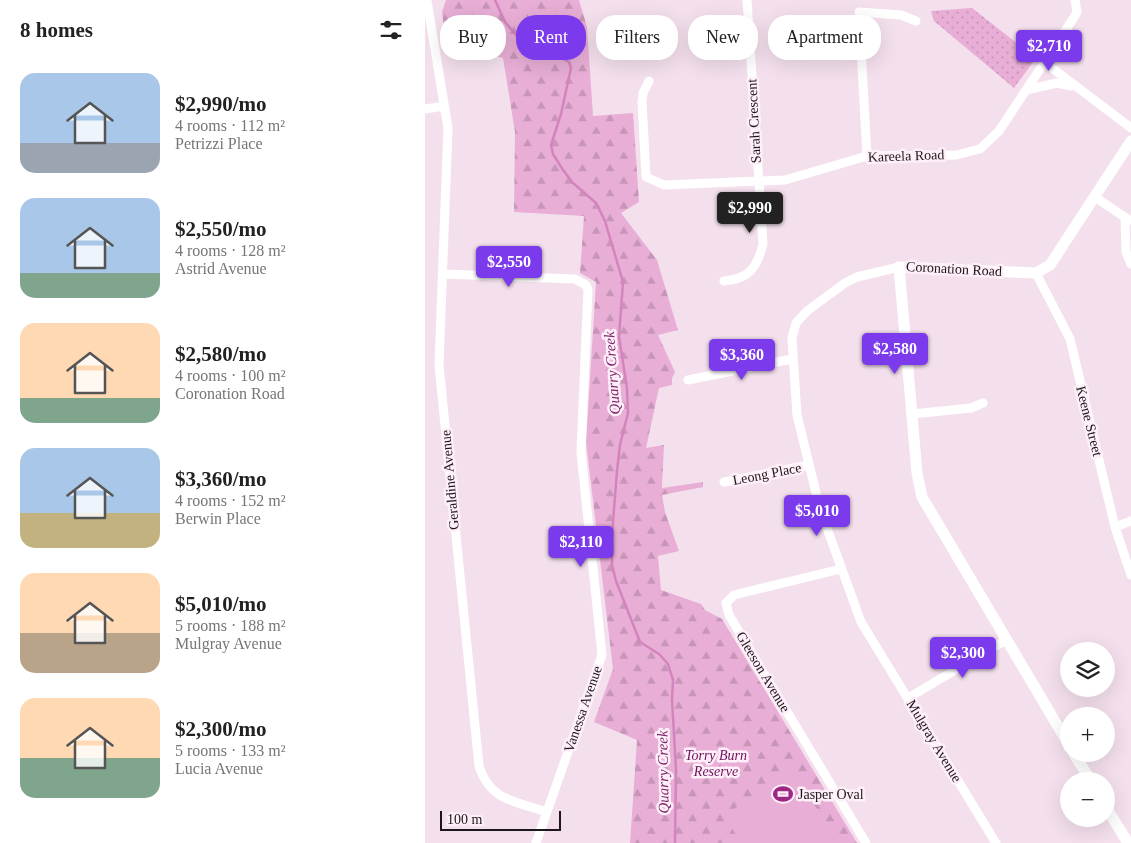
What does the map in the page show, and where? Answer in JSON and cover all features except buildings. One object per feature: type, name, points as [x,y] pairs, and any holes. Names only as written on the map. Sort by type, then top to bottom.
[{"type":"street","name":"Sarah Crescent","points":[[724,281],[738,280],[747,274],[759,258],[763,244],[757,182],[747,0]]},
{"type":"street","points":[[1075,0],[1077,12],[1044,62],[1131,128]]},
{"type":"street","name":"Geraldine Avenue","points":[[427,1],[449,128],[439,365],[479,766],[484,782],[499,796],[547,812]]},
{"type":"street","points":[[867,156],[859,12],[901,15],[916,21]]},
{"type":"street","name":"Kareela Road","points":[[649,81],[643,93],[642,102],[646,177],[664,185],[757,182],[785,180],[867,156],[956,155],[980,149],[999,131],[1044,62]]},
{"type":"street","points":[[1026,90],[1057,83],[1074,86]]},
{"type":"street","points":[[425,109],[444,106]]},
{"type":"street","points":[[1036,273],[1049,265],[1131,141]]},
{"type":"street","points":[[1095,197],[1128,219],[1126,252],[1131,264]]},
{"type":"street","name":"Coronation Road","points":[[1036,273],[899,267],[917,473],[922,497],[1060,730]]},
{"type":"street","name":"Mulgray Avenue","points":[[899,267],[857,276],[801,316],[793,330],[792,359],[797,416],[820,509],[861,622],[996,843]]},
{"type":"street","name":"Keene Street","points":[[1036,273],[1070,339],[1115,527],[1131,574]]},
{"type":"street","name":"Vanessa Avenue","points":[[444,274],[575,279],[586,285],[588,290],[581,452],[602,655],[536,843]]},
{"type":"street","points":[[688,380],[792,359]]},
{"type":"street","points":[[912,414],[971,408],[983,403]]},
{"type":"street","name":"Leong Place","points":[[724,482],[809,465]]},
{"type":"street","points":[[1115,527],[1131,521]]},
{"type":"street","name":"Gleeson Avenue","points":[[841,569],[734,595],[726,603],[729,615],[866,843]]},
{"type":"street","points":[[908,698],[1006,640]]},
{"type":"street","points":[[1115,822],[1128,843]]},
{"type":"green space","name":"Torry Burn Reserve","points":[[446,0],[579,0],[583,15],[516,15],[516,60],[586,60],[586,24],[593,116],[633,113],[639,202],[621,213],[657,260],[678,330],[658,335],[675,372],[672,378],[672,385],[659,388],[646,448],[664,445],[662,488],[703,482],[703,487],[662,495],[665,512],[679,551],[658,556],[661,590],[701,604],[705,610],[722,619],[857,843],[630,843],[637,740],[594,722],[613,669],[586,442],[596,282],[580,273],[584,216],[514,212],[515,132],[503,60],[506,60],[506,15],[442,15]]},
{"type":"green space","points":[[972,8],[1036,58],[1014,88],[934,21],[931,11]]},
{"type":"green space","name":"Jasper Oval","points":[[794,772],[838,843],[741,843],[724,815]]},
{"type":"waterway","name":"Quarry Creek","points":[[495,0],[505,22],[516,35]]},
{"type":"waterway","name":"Quarry Creek","points":[[565,60],[569,62],[571,68],[561,114],[551,145],[553,154],[573,183],[596,203],[605,221],[623,282],[619,337],[627,388],[628,413],[620,445],[617,471],[612,535],[612,565],[616,581],[640,642],[659,654],[668,664],[673,680],[672,700],[676,769],[675,843]]},
{"type":"place","name":"Jasper Oval","points":[[783,794]]}]
